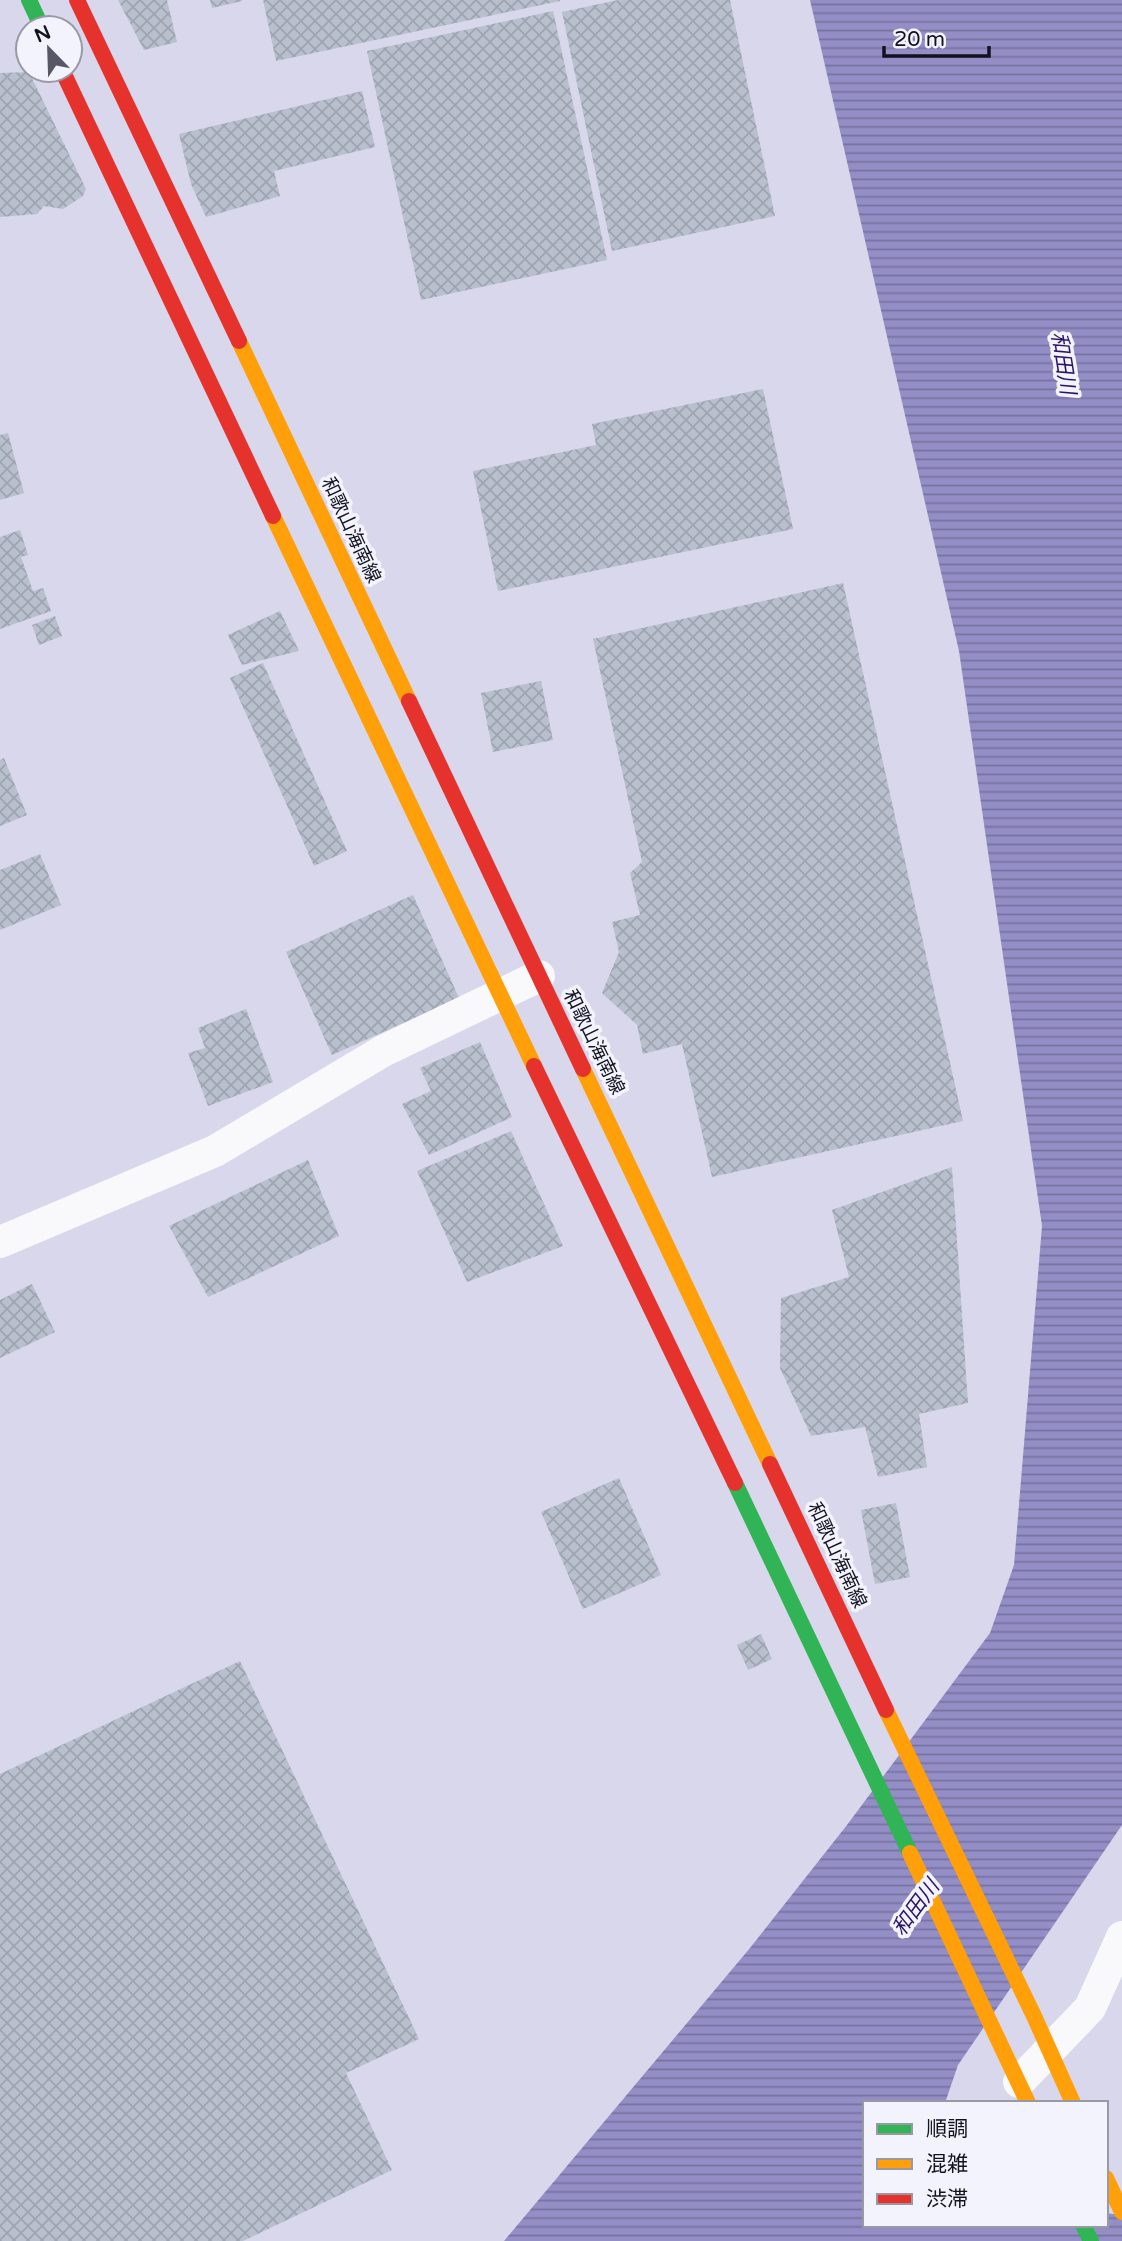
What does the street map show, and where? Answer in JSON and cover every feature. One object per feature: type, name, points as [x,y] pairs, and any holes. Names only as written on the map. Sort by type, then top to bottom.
[{"type":"main road","name":"和歌山海南線","points":[[77,0],[1072,2101]]},
{"type":"main road","points":[[69,84],[500,995],[691,1389],[1023,2093]]},
{"type":"main road","points":[[1111,2177],[1122,2212]]},
{"type":"street","points":[[0,1242],[215,1151],[383,1051],[539,976]]},
{"type":"street","points":[[1023,2093],[1049,2050],[1090,2008],[1122,1937]]},
{"type":"water","name":"和田川","points":[[810,0],[1122,0],[1122,1825],[958,2065],[946,2101],[863,2101],[863,2227],[1108,2227],[1108,2213],[1122,2215],[1122,2241],[504,2241],[750,1948],[847,1825],[990,1633],[1014,1565],[1042,1226],[959,651]]},
{"type":"building","points":[[118,0],[167,0],[177,42],[144,50]]},
{"type":"building","points":[[210,0],[242,0],[242,1],[212,8]]},
{"type":"building","points":[[263,0],[560,0],[560,1],[276,61]]},
{"type":"building","points":[[618,0],[730,0],[775,216],[612,251],[562,12]]},
{"type":"building","points":[[553,11],[607,260],[421,300],[367,51]]},
{"type":"building","points":[[0,73],[14,73],[14,84],[35,84],[86,189],[83,196],[63,209],[44,206],[37,214],[0,217]]},
{"type":"building","points":[[362,91],[375,147],[274,171],[280,196],[206,217],[191,184],[179,134]]},
{"type":"building","points":[[763,389],[793,529],[498,591],[473,471],[596,445],[592,424]]},
{"type":"building","points":[[8,433],[24,493],[0,500],[0,435]]},
{"type":"building","points":[[20,530],[28,555],[21,557],[33,591],[43,588],[51,611],[0,629],[0,537]]},
{"type":"building","points":[[843,583],[963,1121],[712,1177],[682,1044],[643,1054],[637,1025],[602,993],[619,952],[612,922],[640,915],[630,873],[642,862],[593,639]]},
{"type":"building","points":[[280,611],[299,651],[242,665],[228,635]]},
{"type":"building","points":[[55,616],[62,636],[39,645],[32,625]]},
{"type":"building","points":[[263,663],[347,851],[314,866],[230,678]]},
{"type":"building","points":[[541,681],[553,740],[493,752],[481,693]]},
{"type":"building","points":[[4,758],[27,815],[0,826],[0,760]]},
{"type":"building","points":[[40,854],[61,905],[0,930],[0,870]]},
{"type":"building","points":[[413,895],[459,998],[332,1055],[286,952]]},
{"type":"building","points":[[246,1009],[273,1082],[208,1106],[188,1053],[205,1048],[198,1028]]},
{"type":"building","points":[[480,1042],[512,1117],[429,1155],[402,1104],[431,1091],[420,1068]]},
{"type":"building","points":[[511,1131],[563,1246],[467,1282],[417,1171]]},
{"type":"building","points":[[308,1160],[339,1236],[208,1297],[169,1226]]},
{"type":"building","points":[[952,1167],[968,1403],[919,1414],[927,1467],[878,1477],[865,1427],[811,1436],[780,1368],[781,1298],[849,1277],[832,1210]]},
{"type":"building","points":[[32,1284],[55,1332],[0,1358],[0,1300]]},
{"type":"building","points":[[619,1478],[661,1575],[583,1609],[541,1512]]},
{"type":"building","points":[[896,1503],[910,1577],[875,1584],[861,1510]]},
{"type":"building","points":[[761,1634],[772,1659],[748,1670],[737,1645]]},
{"type":"building","points":[[240,1661],[419,2039],[346,2073],[392,2170],[243,2241],[0,2241],[0,1774]]},
{"type":"traffic: fast","points":[[29,0],[36,14]]},
{"type":"traffic: fast","points":[[735,1483],[910,1853]]},
{"type":"traffic: fast","points":[[1084,2227],[1091,2241]]},
{"type":"traffic: slow","points":[[239,341],[409,701]]},
{"type":"traffic: slow","points":[[273,516],[534,1066]]},
{"type":"traffic: slow","points":[[583,1069],[770,1464]]},
{"type":"traffic: slow","points":[[886,1710],[1034,2016],[1072,2101]]},
{"type":"traffic: slow","points":[[910,1853],[1027,2101]]},
{"type":"traffic: slow","points":[[1108,2182],[1122,2212]]},
{"type":"traffic: jam","points":[[77,0],[239,341]]},
{"type":"traffic: jam","points":[[69,84],[273,516]]},
{"type":"traffic: jam","points":[[409,701],[583,1069]]},
{"type":"traffic: jam","points":[[534,1066],[735,1483]]},
{"type":"traffic: jam","points":[[770,1464],[886,1710]]}]
